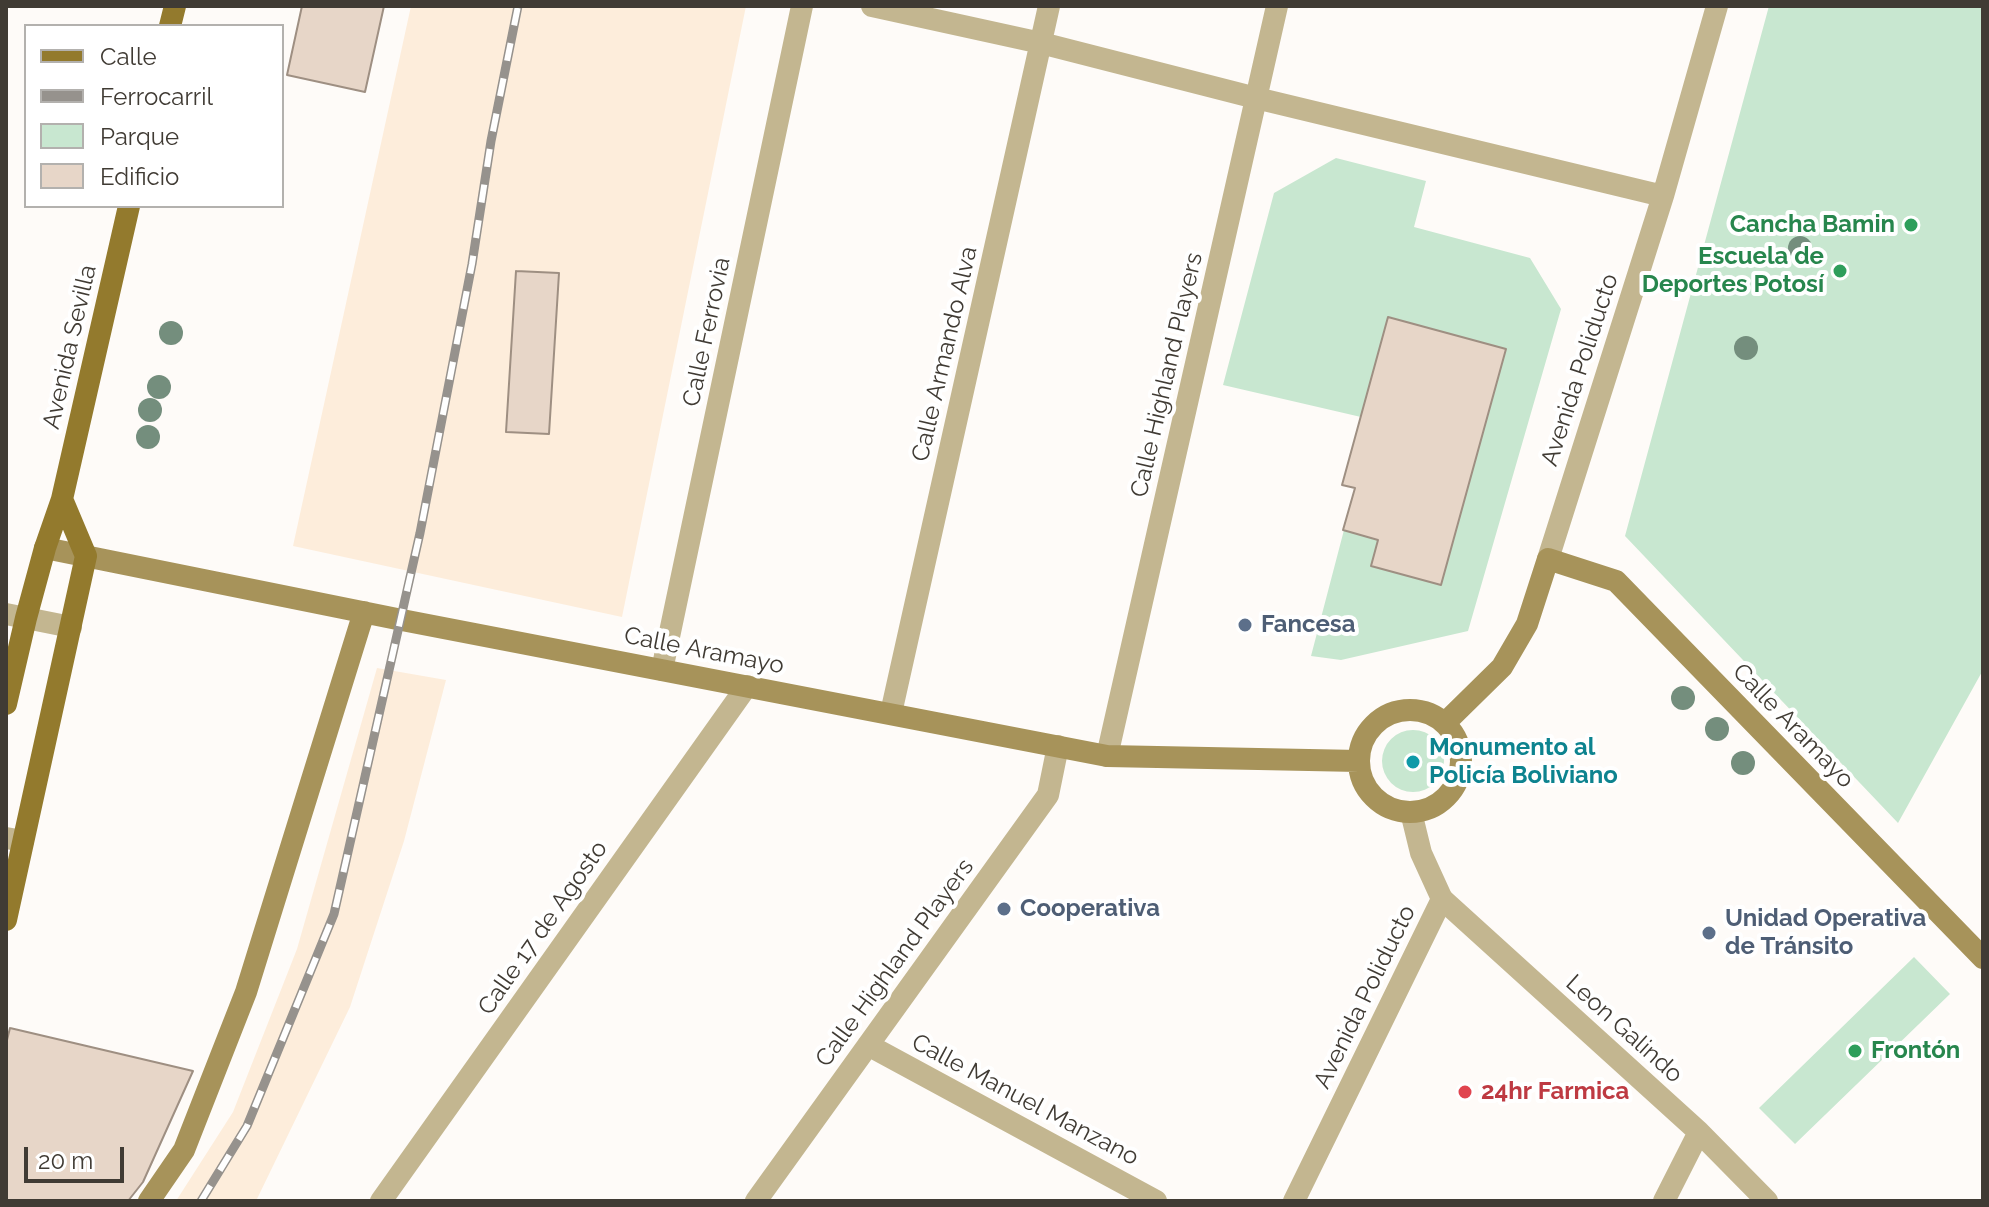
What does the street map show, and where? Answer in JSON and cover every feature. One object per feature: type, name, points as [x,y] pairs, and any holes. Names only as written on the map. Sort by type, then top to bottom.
[{"type":"main road","name":"Avenida Sevilla","points":[[6,704],[16,616],[62,499],[129,208]]},
{"type":"main road","points":[[6,920],[15,839],[71,627],[86,556],[62,499]]},
{"type":"main road","name":"Calle Aramayo","points":[[45,548],[1107,756],[1359,761]]},
{"type":"main road","name":"Calle Aramayo","points":[[1548,559],[1616,581],[1983,958]]},
{"type":"main road","name":"Avenida Poliducto","points":[[1445,723],[1502,667],[1527,624],[1548,559]]},
{"type":"main road","points":[[149,1201],[184,1150],[246,992],[364,612]]},
{"type":"main road","points":[[1414,710],[1431,714],[1445,723],[1455,736],[1461,752],[1461,769],[1448,796],[1437,805],[1411,812],[1382,804],[1370,793],[1362,778],[1359,761],[1362,744],[1370,729],[1382,718],[1398,711],[1414,710]]},
{"type":"street","name":"Calle Ferrovia","points":[[662,670],[802,6]]},
{"type":"street","points":[[872,6],[1041,43],[1663,196]]},
{"type":"street","name":"Calle Armando Alva","points":[[891,713],[1049,6]]},
{"type":"street","name":"Calle Highland Players","points":[[1107,756],[1277,6]]},
{"type":"street","name":"Avenida Poliducto","points":[[1548,559],[1663,196],[1717,6]]},
{"type":"street","points":[[16,616],[71,627]]},
{"type":"street","name":"Calle 17 de Agosto","points":[[381,1201],[747,686]]},
{"type":"street","name":"Calle Highland Players","points":[[756,1201],[1048,795],[1058,746]]},
{"type":"street","name":"Avenida Poliducto","points":[[1294,1201],[1442,899],[1421,853],[1411,812]]},
{"type":"street","name":"Leon Galindo","points":[[1442,899],[1699,1132],[1767,1201]]},
{"type":"street","name":"Calle Manuel Manzano","points":[[868,1045],[1156,1201]]},
{"type":"street","points":[[1664,1201],[1699,1132]]},
{"type":"shaded area","points":[[411,6],[746,6],[622,617],[293,546]]},
{"type":"shaded area","points":[[377,668],[446,680],[404,841],[350,1007],[256,1201],[176,1201],[233,1112],[297,949]]},
{"type":"green space","name":"Escuela de Deportes Potosí","points":[[1769,6],[1983,6],[1983,670],[1898,823],[1625,536]]},
{"type":"green space","points":[[1336,158],[1426,181],[1414,227],[1530,258],[1561,309],[1468,631],[1341,660],[1311,656],[1355,488],[1361,417],[1223,385],[1274,193]]},
{"type":"green space","points":[[1407,730],[1419,730],[1435,739],[1442,749],[1442,773],[1435,783],[1419,792],[1407,792],[1387,778],[1382,767],[1382,755],[1396,735]]},
{"type":"green space","name":"Frontón","points":[[1914,957],[1950,994],[1795,1144],[1759,1108]]},
{"type":"building","points":[[302,6],[384,6],[365,92],[287,75]]},
{"type":"building","points":[[516,271],[559,273],[549,434],[506,432]]},
{"type":"building","points":[[1388,317],[1506,349],[1441,585],[1371,566],[1378,540],[1343,530],[1355,488],[1342,485]]},
{"type":"building","points":[[10,1028],[193,1071],[143,1182],[128,1201],[6,1201],[6,1044]]},
{"type":"railway","points":[[201,1201],[247,1126],[334,914],[420,533],[518,6]]},
{"type":"place","name":"Cancha Bamin","points":[[1911,225]]},
{"type":"place","name":"Escuela de Deportes Potosí","points":[[1840,271]]},
{"type":"place","name":"Fancesa","points":[[1245,625]]},
{"type":"place","name":"Monumento al Policía Boliviano","points":[[1413,762]]},
{"type":"place","name":"Cooperativa","points":[[1004,909]]},
{"type":"place","name":"Unidad Operativa de Tránsito","points":[[1709,933]]},
{"type":"place","name":"Frontón","points":[[1855,1051]]},
{"type":"place","name":"24hr Farmica","points":[[1465,1092]]}]
